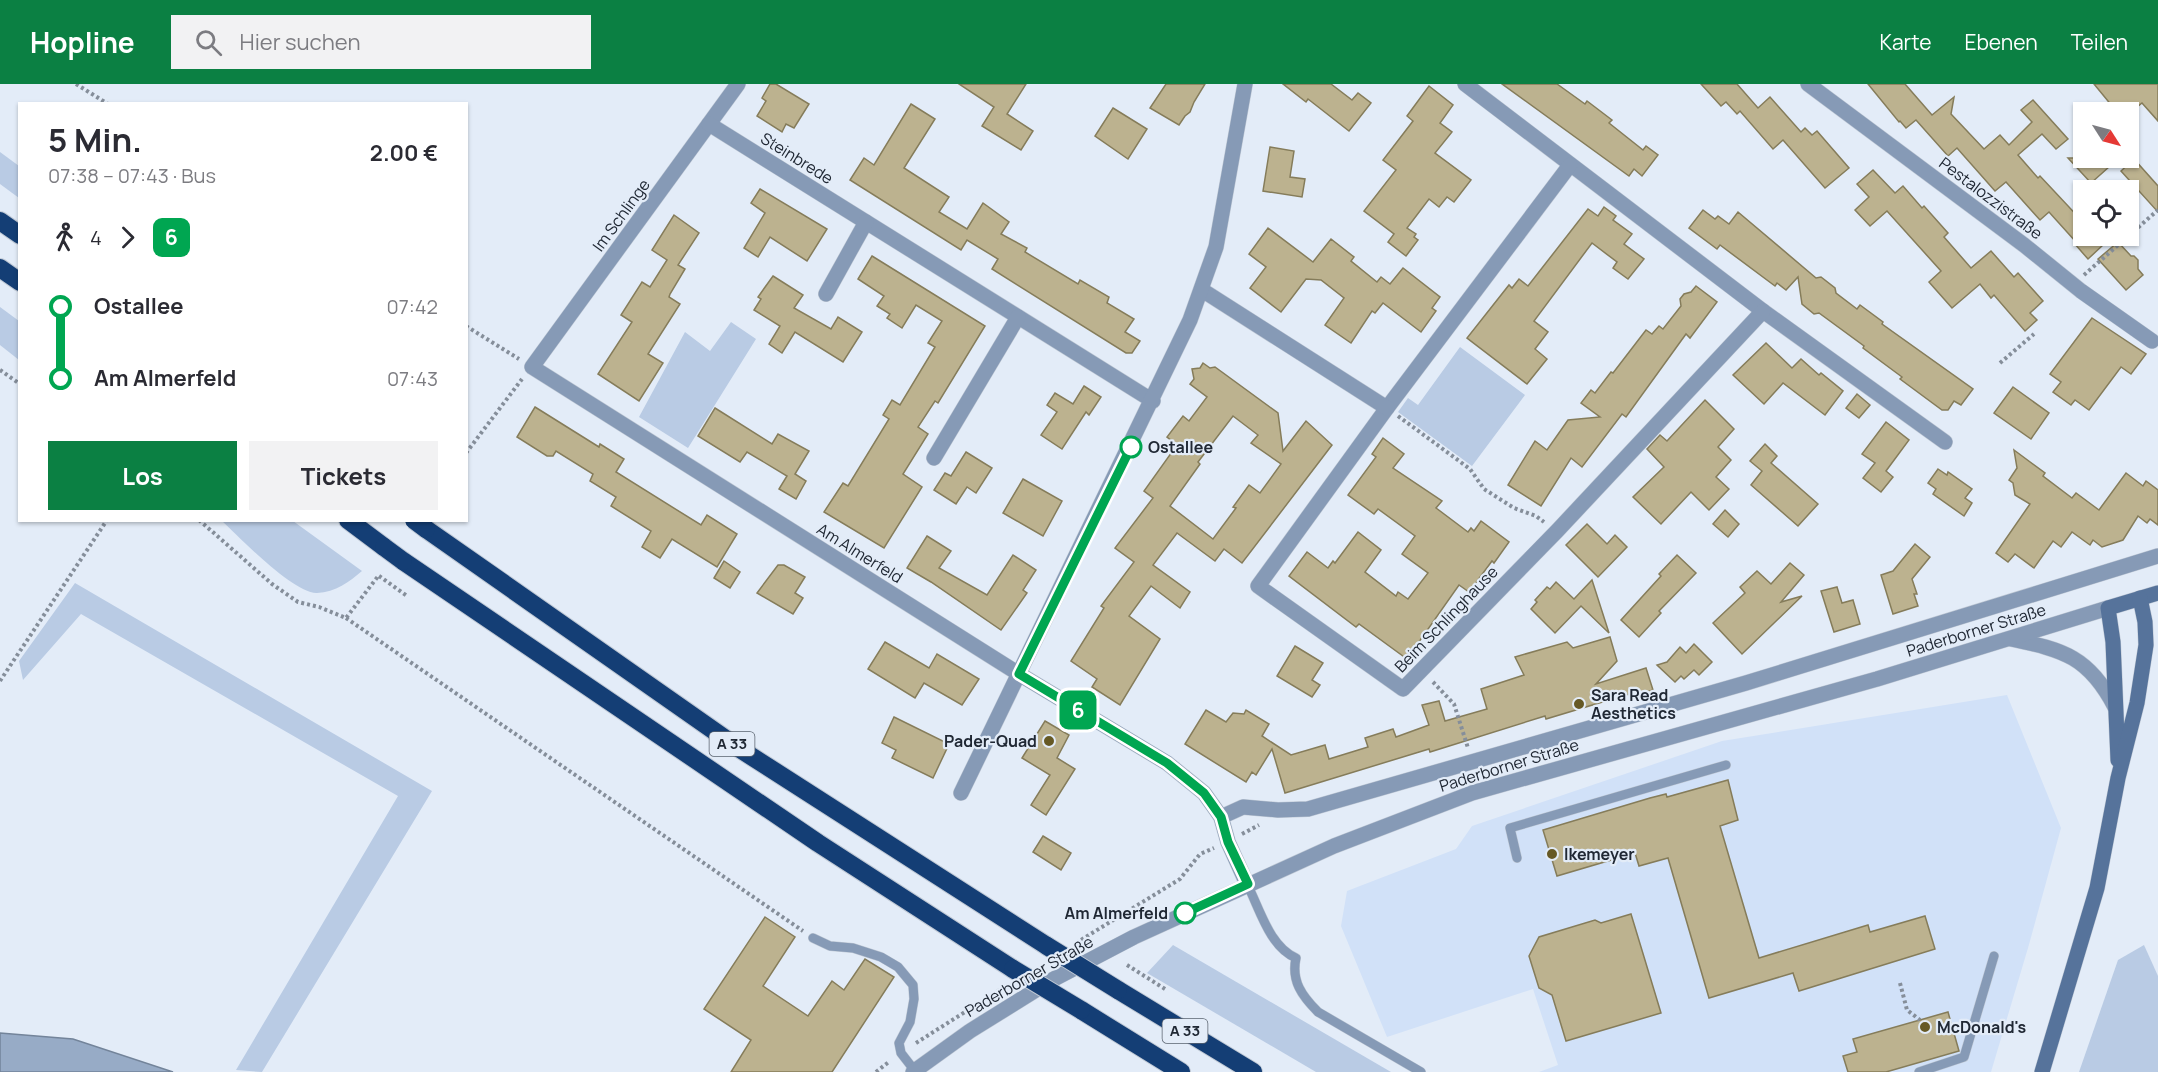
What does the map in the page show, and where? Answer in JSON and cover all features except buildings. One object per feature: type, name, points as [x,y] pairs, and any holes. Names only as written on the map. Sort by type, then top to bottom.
[{"type":"highway","points":[[0,221],[18,234]]},
{"type":"highway","points":[[0,268],[18,281]]},
{"type":"highway","name":"A 33","points":[[351,522],[404,561],[818,843],[1013,969],[1181,1072]]},
{"type":"highway","name":"A 33","points":[[420,525],[740,749],[1047,946],[1253,1072]]},
{"type":"highway","points":[[1144,1049],[1169,1072]]},
{"type":"main road","name":"Paderborner Straße","points":[[2108,608],[2158,593]]},
{"type":"main road","points":[[2042,1072],[2097,888],[2118,778],[2142,678],[2146,645],[2145,622],[2140,598]]},
{"type":"main road","points":[[2108,608],[2113,642],[2118,778]]},
{"type":"street","name":"Im Schlinge","points":[[532,367],[738,84]]},
{"type":"street","points":[[961,793],[1191,320],[1216,247],[1245,84]]},
{"type":"street","points":[[1465,84],[1763,311],[1945,442]]},
{"type":"street","name":"Pestalozzistraße","points":[[1808,84],[2024,245],[2073,285],[2152,341]]},
{"type":"street","name":"Steinbrede","points":[[709,124],[1153,401]]},
{"type":"street","name":"Beim Schlinghause","points":[[1570,165],[1258,586],[1403,689],[1557,531],[1763,311]]},
{"type":"street","points":[[826,294],[866,222]]},
{"type":"street","points":[[1202,290],[1388,408]]},
{"type":"street","points":[[934,458],[1018,317]]},
{"type":"street","name":"Am Almerfeld","points":[[532,367],[1019,674],[1167,763],[1204,793],[1221,817],[1228,842],[1248,884]]},
{"type":"street","name":"Paderborner Straße","points":[[1221,817],[1243,807],[1278,810],[1308,809],[1746,683],[2158,556]]},
{"type":"street","name":"Paderborner Straße","points":[[914,1072],[970,1031],[1052,980],[1134,937],[1334,846],[1472,793],[1877,679],[2108,608]]},
{"type":"street","points":[[2008,639],[2043,645],[2068,654],[2081,662],[2104,685],[2115,707]]},
{"type":"lane","points":[[1517,858],[1510,828],[1726,765]]},
{"type":"lane","points":[[1248,884],[1274,940],[1283,951],[1296,958],[1293,971],[1301,993],[1308,1002],[1318,1012],[1421,1072]]},
{"type":"lane","points":[[813,938],[830,946],[853,948],[881,957],[898,967],[913,985],[914,999],[910,1023],[899,1043],[901,1053],[914,1072]]},
{"type":"lane","points":[[1919,1072],[1964,1057],[1994,956]]},
{"type":"path","points":[[76,84],[105,102]]},
{"type":"path","points":[[2073,285],[2158,210]]},
{"type":"path","points":[[468,327],[532,367],[468,450]]},
{"type":"path","points":[[2000,363],[2034,334]]},
{"type":"path","points":[[0,370],[18,383]]},
{"type":"path","points":[[1388,408],[1470,470],[1484,489],[1514,508],[1536,516],[1557,531]]},
{"type":"path","points":[[0,681],[106,522]]},
{"type":"path","points":[[201,522],[272,584],[298,602],[319,607],[346,618],[813,938]]},
{"type":"path","points":[[346,618],[379,576],[407,596]]},
{"type":"path","points":[[1422,671],[1454,704],[1472,762]]},
{"type":"path","name":"Paderborner Straße","points":[[1101,928],[1180,879],[1200,854],[1228,842]]},
{"type":"path","points":[[1127,965],[1165,989]]},
{"type":"path","points":[[1900,984],[1907,1010],[1920,1020]]},
{"type":"shaded area","points":[[0,152],[18,165],[18,197],[0,184]]},
{"type":"shaded area","points":[[0,307],[18,320],[18,359],[0,345]]},
{"type":"shaded area","points":[[731,322],[756,339],[688,448],[639,417],[685,332],[710,351]]},
{"type":"shaded area","points":[[1460,347],[1525,395],[1472,466],[1398,412],[1408,398],[1418,405]]},
{"type":"shaded area","points":[[223,522],[294,522],[362,571],[347,583],[330,591],[317,593],[295,585],[254,552]]},
{"type":"shaded area","points":[[75,583],[432,791],[262,1072],[236,1070],[398,796],[81,614],[23,680],[19,661]]},
{"type":"shaded area","points":[[2007,695],[2061,828],[1991,1072],[1539,1072],[1558,1065],[1533,989],[1387,1037],[1341,926],[1347,891],[1456,849],[1472,826],[1722,741]]},
{"type":"shaded area","points":[[1173,945],[1391,1072],[1316,1072],[1147,973]]},
{"type":"shaded area","points":[[2144,945],[2158,976],[2158,1072],[2079,1072],[2118,960]]},
{"type":"shaded area","points":[[0,1033],[73,1039],[173,1072],[0,1072]]},
{"type":"bus line","name":"6","points":[[1131,447],[1019,674],[1167,763],[1204,793],[1221,817],[1228,842],[1248,884],[1185,913]]},
{"type":"place","name":"Ostallee","points":[[1131,447]]},
{"type":"place","name":"Sara Read Aesthetics","points":[[1579,704]]},
{"type":"place","name":"Pader-Quad","points":[[1049,741]]},
{"type":"place","name":"Ikemeyer","points":[[1552,854]]},
{"type":"place","name":"Am Almerfeld","points":[[1185,913]]},
{"type":"place","name":"McDonald's","points":[[1925,1027]]}]
